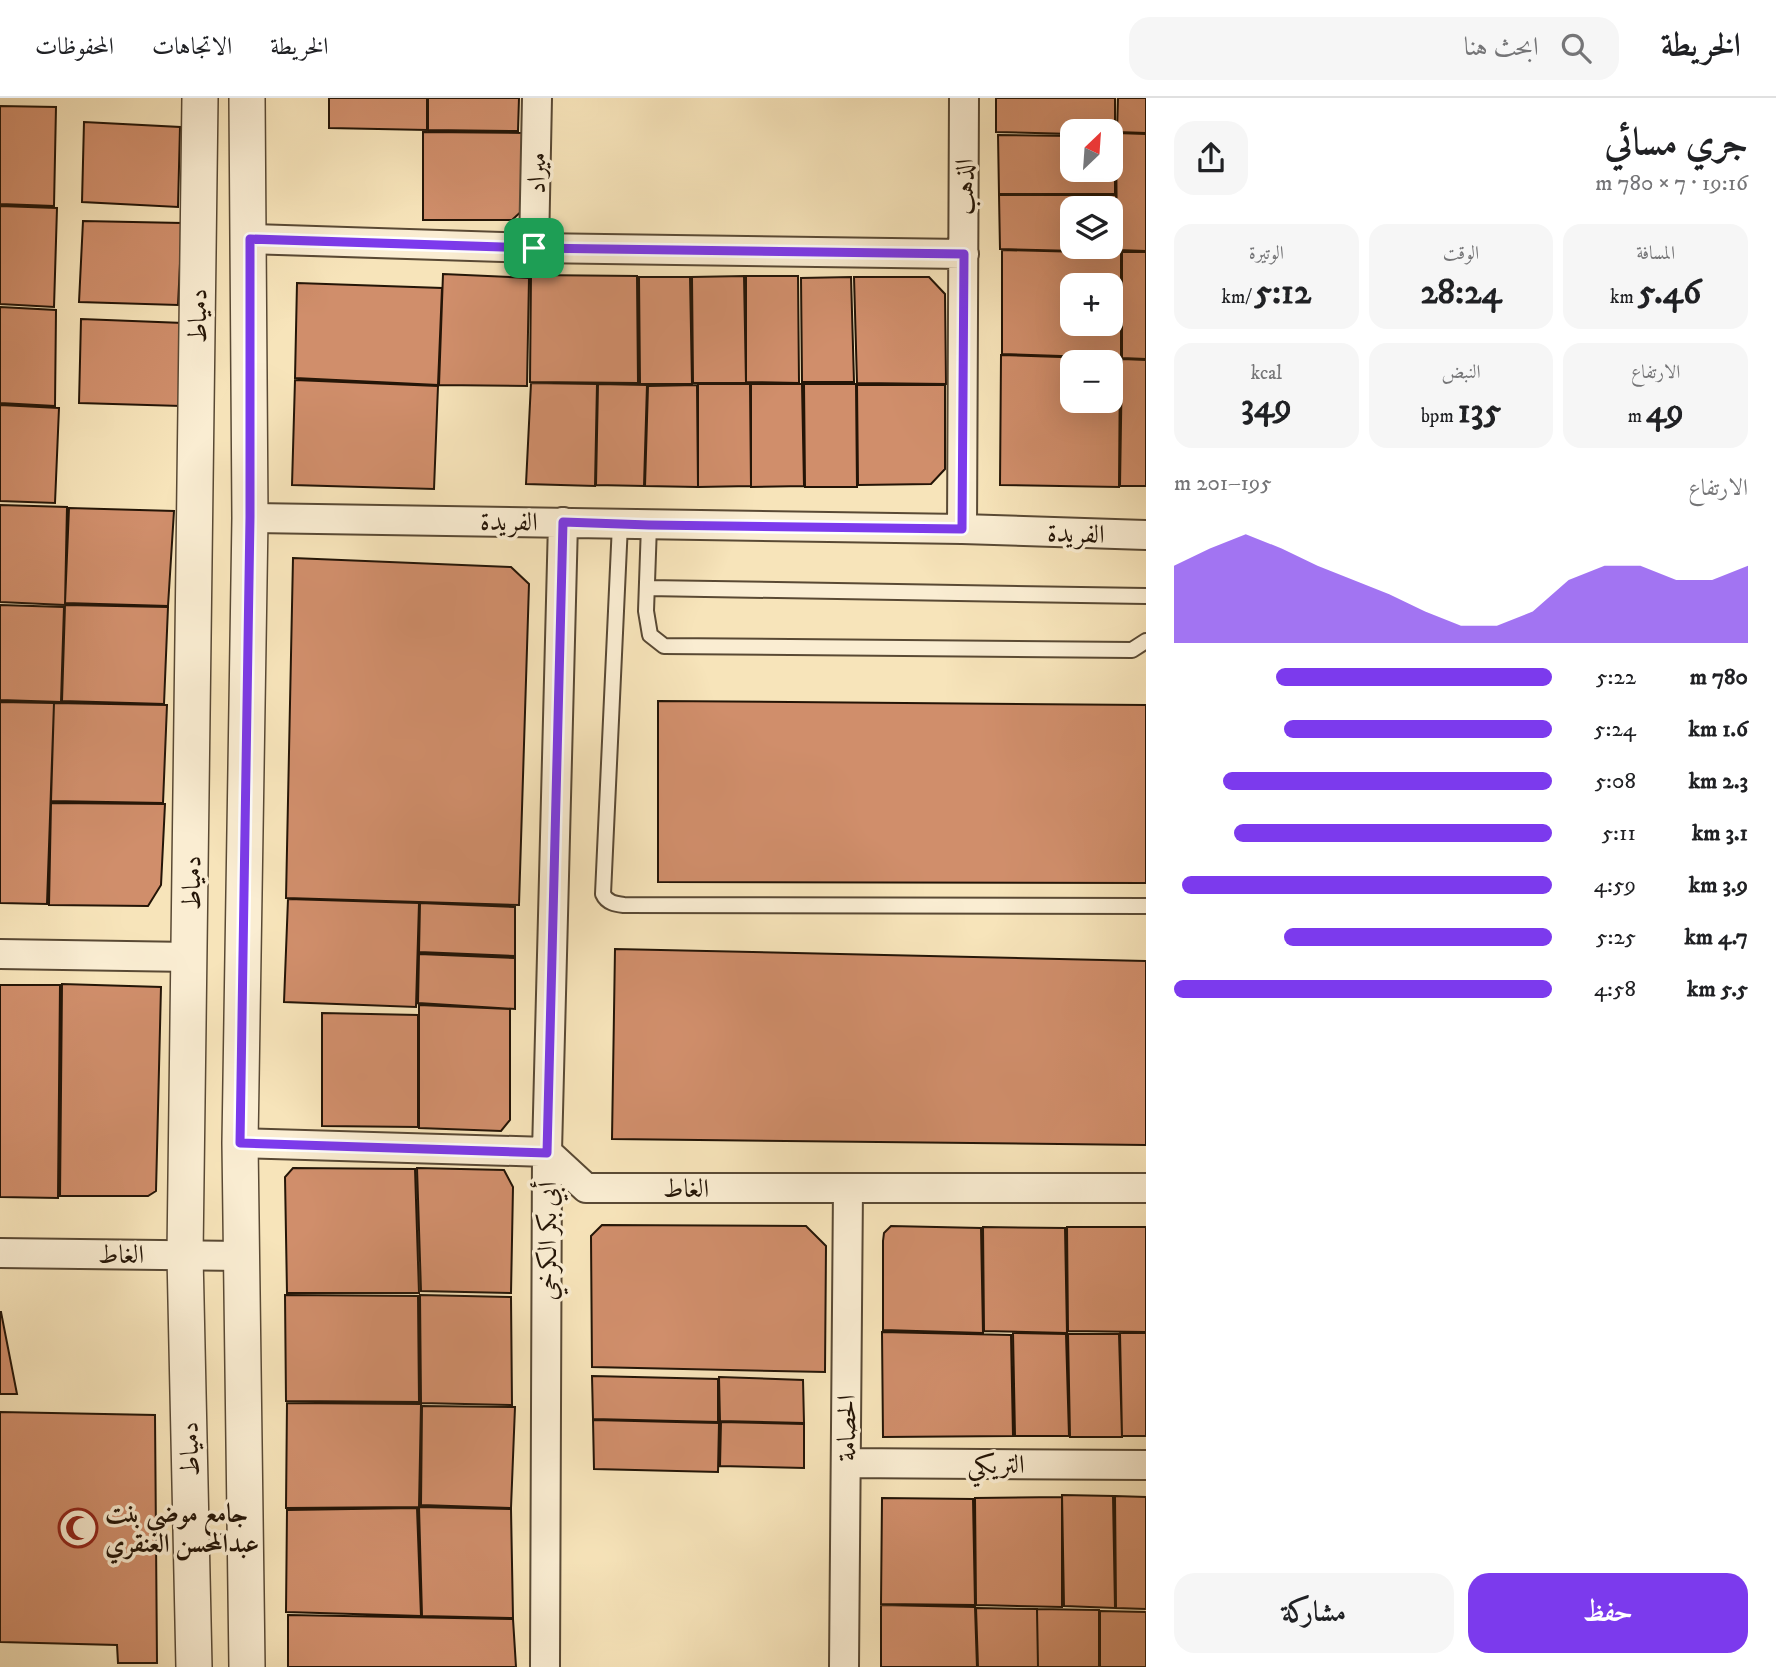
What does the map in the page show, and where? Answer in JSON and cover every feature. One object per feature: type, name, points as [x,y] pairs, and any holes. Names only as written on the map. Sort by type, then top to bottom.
[{"type":"street","name":"دمياط","points":[[194,1667],[185,1255],[200,98]]},
{"type":"street","name":"دمياط","points":[[247,98],[250,517],[240,1143],[247,1667]]},
{"type":"street","name":"ميراد","points":[[534,248],[537,98]]},
{"type":"street","name":"الذهب","points":[[962,529],[964,98]]},
{"type":"street","points":[[250,239],[534,248],[964,254]]},
{"type":"street","name":"الفريدة","points":[[250,517],[962,529],[1146,535]]},
{"type":"street","name":"أبي بكر الكرخي","points":[[545,1667],[547,1153],[563,522]]},
{"type":"street","points":[[0,954],[190,957]]},
{"type":"street","points":[[240,1143],[547,1153]]},
{"type":"street","name":"الغاط","points":[[547,1153],[586,1188],[1146,1188]]},
{"type":"street","name":"الحصامة","points":[[844,1667],[848,1189]]},
{"type":"street","name":"الغاط","points":[[0,1253],[242,1256]]},
{"type":"street","name":"التريكي","points":[[846,1463],[1146,1465]]},
{"type":"lane","points":[[620,524],[603,894],[605,899],[624,905],[1146,906]]},
{"type":"lane","points":[[649,525],[646,611],[650,635],[664,646],[1132,650],[1146,641]]},
{"type":"lane","points":[[648,588],[1146,596]]},
{"type":"building","points":[[329,98],[427,98],[427,130],[329,128]]},
{"type":"building","points":[[428,98],[519,98],[518,131],[428,130]]},
{"type":"building","points":[[996,98],[1115,98],[1115,119],[1060,119],[1060,134],[996,132]]},
{"type":"building","points":[[1118,98],[1146,98],[1146,133],[1124,132],[1124,119],[1117,119]]},
{"type":"building","points":[[0,106],[56,107],[54,206],[0,204]]},
{"type":"building","points":[[84,122],[180,127],[178,207],[82,202]]},
{"type":"building","points":[[423,132],[526,133],[526,207],[512,220],[423,220]]},
{"type":"building","points":[[1124,133],[1146,134],[1146,251],[1123,250],[1123,196],[1117,196],[1116,182],[1124,182]]},
{"type":"building","points":[[998,135],[1060,136],[1060,182],[1115,182],[1115,194],[999,194]]},
{"type":"building","points":[[999,195],[1116,195],[1060,196],[1060,251],[1000,249]]},
{"type":"building","points":[[0,206],[57,208],[54,307],[0,304]]},
{"type":"building","points":[[83,221],[182,223],[178,305],[79,302]]},
{"type":"building","points":[[1002,250],[1060,251],[1060,259],[1121,259],[1121,273],[1060,273],[1060,336],[1121,336],[1121,350],[1060,350],[1060,356],[1002,354]]},
{"type":"building","points":[[1123,252],[1146,252],[1146,359],[1123,358]]},
{"type":"building","points":[[443,274],[529,278],[527,386],[439,385]]},
{"type":"building","points":[[531,275],[637,276],[638,383],[530,382]]},
{"type":"building","points":[[744,276],[746,383],[693,383],[692,277]]},
{"type":"building","points":[[746,276],[798,276],[799,383],[746,382]]},
{"type":"building","points":[[639,277],[690,277],[692,384],[640,384]]},
{"type":"building","points":[[851,277],[854,382],[802,382],[801,278]]},
{"type":"building","points":[[854,277],[929,277],[945,294],[946,384],[857,383]]},
{"type":"building","points":[[297,283],[442,288],[438,385],[295,378]]},
{"type":"building","points":[[0,307],[56,310],[55,406],[0,403]]},
{"type":"building","points":[[81,319],[183,323],[181,406],[79,403]]},
{"type":"building","points":[[1001,355],[1060,357],[1060,413],[1120,413],[1119,487],[1000,485]]},
{"type":"building","points":[[1123,359],[1146,360],[1146,486],[1120,486]]},
{"type":"building","points":[[295,380],[438,386],[434,489],[292,485]]},
{"type":"building","points":[[531,383],[597,384],[595,486],[526,484]]},
{"type":"building","points":[[598,384],[647,385],[644,486],[596,485]]},
{"type":"building","points":[[698,384],[750,384],[751,486],[698,487]]},
{"type":"building","points":[[751,384],[802,384],[804,486],[751,487]]},
{"type":"building","points":[[804,384],[856,384],[857,487],[805,487]]},
{"type":"building","points":[[697,385],[698,487],[645,486],[648,386]]},
{"type":"building","points":[[857,385],[945,385],[945,469],[931,484],[858,485]]},
{"type":"building","points":[[0,405],[59,408],[55,503],[0,501]]},
{"type":"building","points":[[0,505],[67,507],[65,605],[0,602]]},
{"type":"building","points":[[69,508],[174,511],[168,606],[65,603]]},
{"type":"building","points":[[293,558],[511,567],[529,584],[519,905],[286,898]]},
{"type":"building","points":[[0,605],[64,607],[61,702],[0,700]]},
{"type":"building","points":[[65,605],[168,607],[164,704],[62,701]]},
{"type":"building","points":[[658,701],[1146,705],[1146,883],[658,882]]},
{"type":"building","points":[[0,702],[54,703],[47,904],[0,903]]},
{"type":"building","points":[[54,703],[167,705],[163,803],[51,801]]},
{"type":"building","points":[[51,803],[165,804],[161,885],[148,906],[49,905]]},
{"type":"building","points":[[288,899],[419,903],[416,1007],[284,1002]]},
{"type":"building","points":[[420,903],[515,907],[515,956],[419,952]]},
{"type":"building","points":[[615,949],[1146,961],[1146,1145],[612,1139]]},
{"type":"building","points":[[419,954],[515,958],[515,1009],[418,1003]]},
{"type":"building","points":[[62,984],[161,987],[156,1191],[148,1196],[60,1196]]},
{"type":"building","points":[[0,985],[60,985],[58,1198],[0,1197]]},
{"type":"building","points":[[419,1005],[510,1009],[510,1120],[501,1131],[419,1128]]},
{"type":"building","points":[[322,1013],[418,1015],[418,1127],[322,1126]]},
{"type":"building","points":[[293,1168],[415,1169],[419,1293],[287,1293],[285,1177]]},
{"type":"building","points":[[417,1168],[504,1170],[513,1187],[511,1293],[421,1291]]},
{"type":"building","points":[[602,1225],[806,1226],[826,1246],[825,1372],[592,1367],[591,1236]]},
{"type":"building","points":[[891,1226],[981,1228],[983,1333],[883,1330],[883,1241],[884,1233]]},
{"type":"building","points":[[983,1227],[1065,1228],[1067,1333],[984,1331]]},
{"type":"building","points":[[1067,1227],[1146,1227],[1146,1332],[1068,1331]]},
{"type":"building","points":[[285,1295],[418,1296],[419,1402],[286,1401]]},
{"type":"building","points":[[420,1295],[511,1297],[512,1405],[421,1403]]},
{"type":"building","points":[[1,1312],[17,1394],[0,1394]]},
{"type":"building","points":[[882,1332],[1011,1335],[1013,1436],[883,1437]]},
{"type":"building","points":[[1013,1333],[1066,1334],[1069,1436],[1015,1436]]},
{"type":"building","points":[[1120,1333],[1146,1333],[1146,1436],[1122,1436]]},
{"type":"building","points":[[1068,1334],[1119,1334],[1122,1437],[1070,1437]]},
{"type":"building","points":[[592,1376],[718,1379],[718,1422],[593,1419]]},
{"type":"building","points":[[719,1377],[803,1380],[804,1423],[720,1421]]},
{"type":"building","points":[[287,1403],[421,1404],[419,1507],[286,1508]]},
{"type":"building","points":[[422,1406],[515,1407],[511,1508],[421,1505]]},
{"type":"building","name":"جامع موضي بنت عبدالمحسن العنقري","points":[[0,1412],[155,1415],[157,1663],[118,1663],[117,1645],[0,1642]]},
{"type":"building","points":[[593,1420],[719,1423],[718,1472],[594,1469]]},
{"type":"building","points":[[721,1422],[804,1424],[804,1468],[720,1466]]},
{"type":"building","points":[[1062,1495],[1113,1496],[1115,1608],[1064,1606]]},
{"type":"building","points":[[1115,1496],[1146,1497],[1146,1609],[1116,1608]]},
{"type":"building","points":[[1062,1497],[1062,1607],[976,1605],[975,1498]]},
{"type":"building","points":[[882,1498],[973,1499],[975,1605],[881,1604]]},
{"type":"building","points":[[419,1507],[511,1509],[513,1618],[422,1616]]},
{"type":"building","points":[[417,1508],[421,1616],[286,1612],[287,1510]]},
{"type":"building","points":[[881,1605],[975,1607],[977,1667],[881,1667]]},
{"type":"building","points":[[976,1608],[1037,1609],[1038,1667],[978,1667]]},
{"type":"building","points":[[1037,1609],[1099,1610],[1099,1667],[1038,1667]]},
{"type":"building","points":[[1100,1611],[1146,1612],[1146,1667],[1100,1667]]},
{"type":"building","points":[[288,1615],[513,1619],[516,1667],[288,1667]]},
{"type":"place","name":"جامع موضي بنت عبدالمحسن العنقري","points":[[78,1528]]},
{"type":"route","points":[[250,239],[534,248],[964,254],[962,529],[563,522],[547,1153],[240,1143],[250,517],[250,239]]}]
